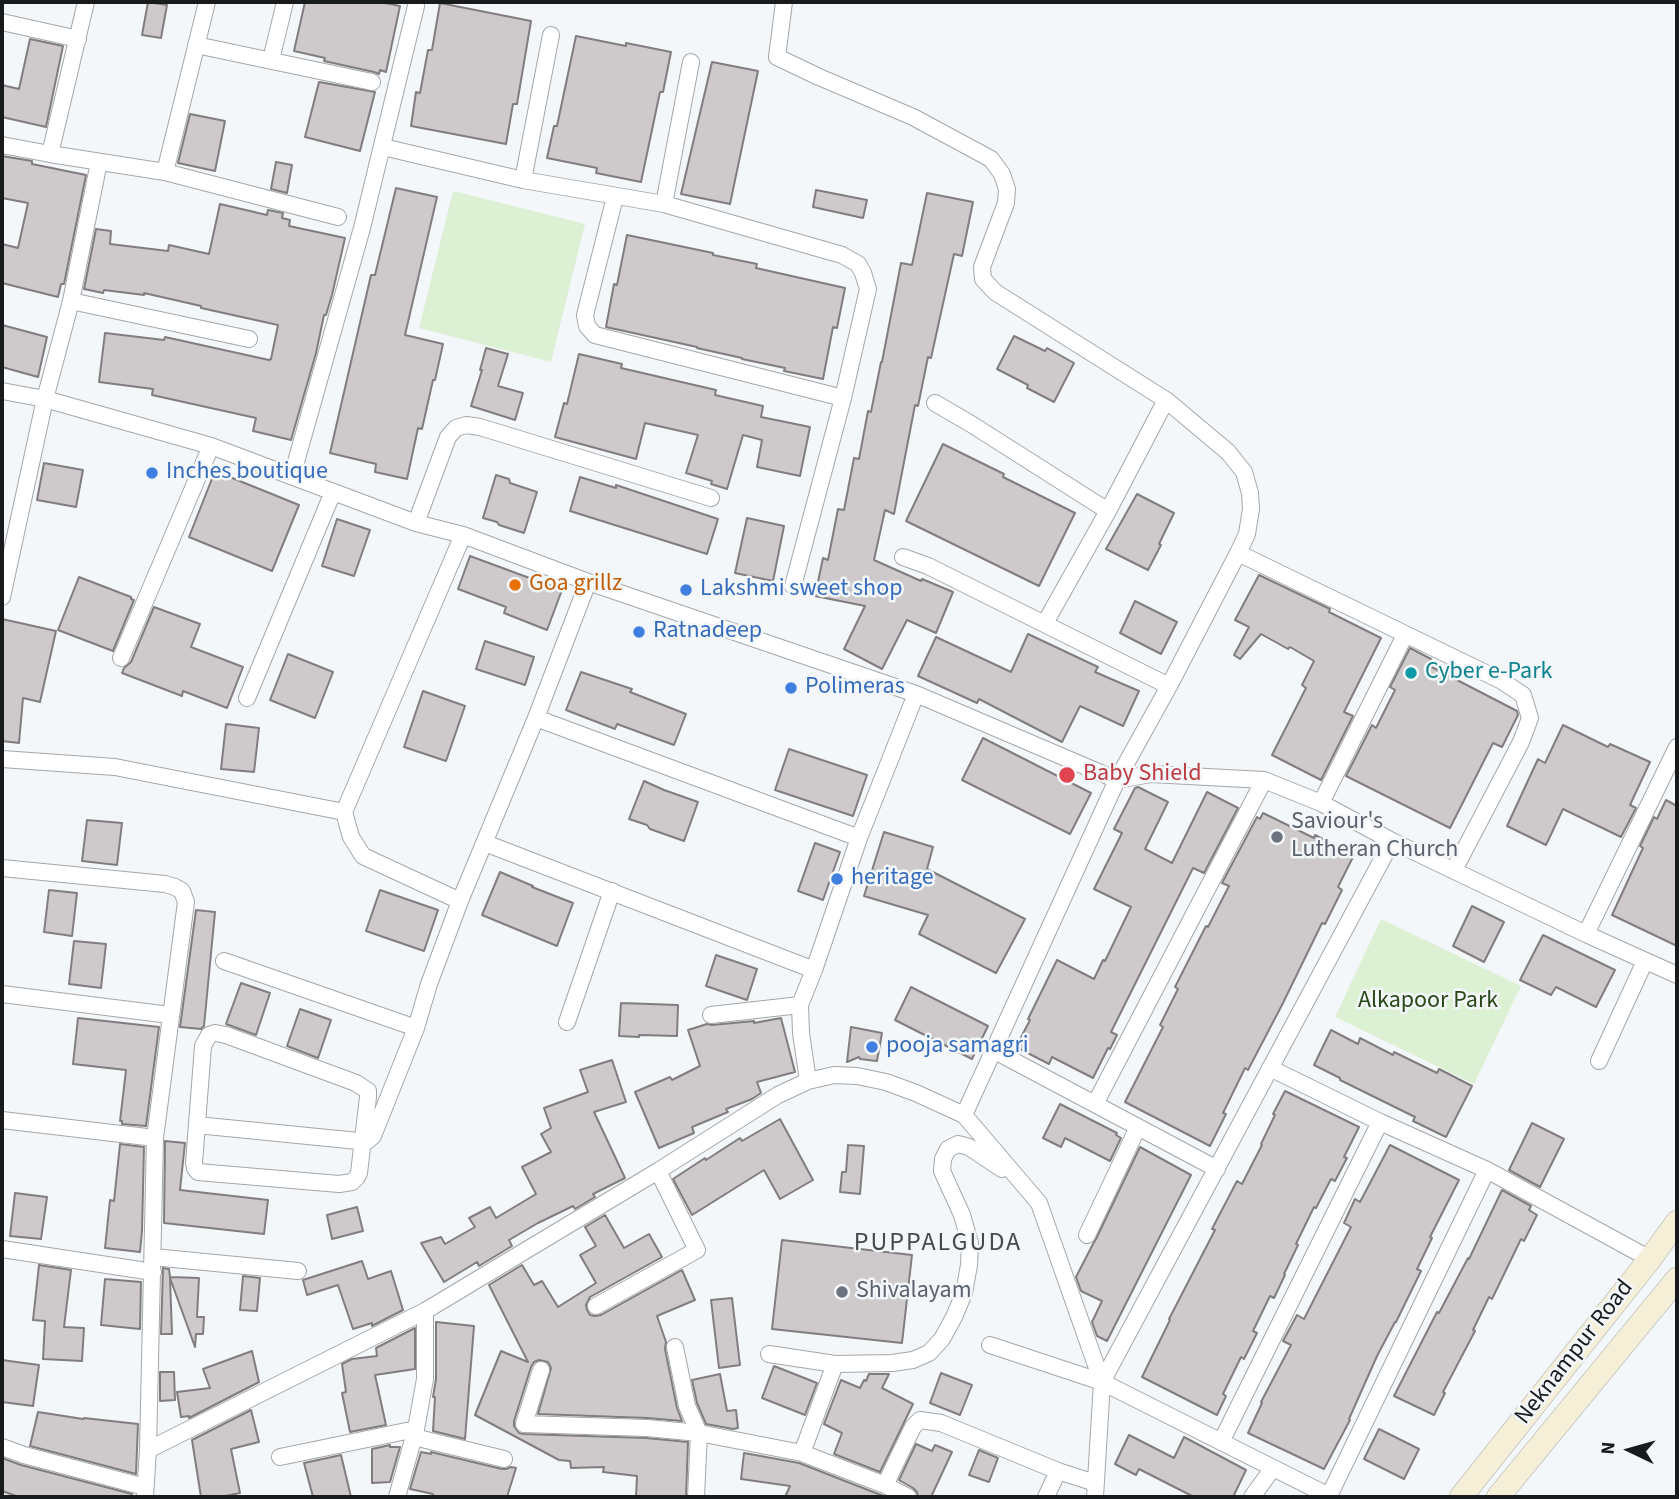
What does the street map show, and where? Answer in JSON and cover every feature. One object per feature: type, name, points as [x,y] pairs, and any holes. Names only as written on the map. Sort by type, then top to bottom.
[{"type":"street","points":[[50,154],[86,2]]},
{"type":"street","points":[[165,172],[207,2]]},
{"type":"street","points":[[271,60],[285,2]]},
{"type":"street","points":[[784,2],[777,58],[913,117],[991,159],[1002,174],[1007,189],[1006,203],[982,267],[984,279],[995,292],[1166,400],[1228,452],[1244,472],[1250,493],[1251,509],[1247,534],[1117,780],[964,1115]]},
{"type":"street","points":[[292,476],[362,228],[416,6]]},
{"type":"street","points":[[2,22],[78,39]]},
{"type":"street","points":[[523,180],[551,34]]},
{"type":"street","points":[[196,45],[372,82]]},
{"type":"street","points":[[664,204],[691,62]]},
{"type":"street","points":[[2,145],[165,172],[338,217]]},
{"type":"street","points":[[383,147],[523,180],[664,204],[842,255],[858,264],[868,289],[843,398],[793,586]]},
{"type":"street","points":[[2,597],[45,399],[71,301],[99,162]]},
{"type":"street","points":[[615,197],[585,315],[587,326],[595,335],[843,398]]},
{"type":"street","points":[[71,301],[249,339]]},
{"type":"street","points":[[2,391],[45,399],[211,446],[416,523],[463,535],[588,582],[916,694],[1117,780],[1151,774],[1264,780],[1321,803],[1392,841],[1677,975]]},
{"type":"street","points":[[1045,623],[1166,400]]},
{"type":"street","points":[[935,403],[1108,511]]},
{"type":"street","points":[[416,523],[448,437],[456,428],[466,425],[711,498]]},
{"type":"street","points":[[121,657],[211,446]]},
{"type":"street","points":[[247,698],[333,492]]},
{"type":"street","points":[[460,901],[363,856],[351,837],[344,812],[463,535]]},
{"type":"street","points":[[1238,553],[1502,681],[1523,695],[1530,718],[1521,742],[1454,870]]},
{"type":"street","points":[[903,557],[928,566],[1169,685]]},
{"type":"street","points":[[197,1125],[363,1141],[373,1136],[416,1028],[429,984],[460,901],[536,718],[588,582]]},
{"type":"street","points":[[1321,803],[1405,635]]},
{"type":"street","points":[[808,1081],[800,1005],[859,838],[916,694]]},
{"type":"street","points":[[536,718],[859,838]]},
{"type":"street","points":[[1586,934],[1677,747]]},
{"type":"street","points":[[2,758],[115,767],[344,812]]},
{"type":"street","points":[[1095,1104],[1264,780]]},
{"type":"street","points":[[1102,1382],[1392,841]]},
{"type":"street","points":[[485,843],[814,970]]},
{"type":"street","points":[[2,868],[166,884],[182,891],[186,902],[155,1138],[145,1492],[2,1447]]},
{"type":"street","points":[[568,1022],[612,891]]},
{"type":"street","points":[[224,961],[416,1028]]},
{"type":"street","points":[[1599,1060],[1645,961]]},
{"type":"street","points":[[2,994],[170,1016]]},
{"type":"street","points":[[711,1015],[800,1005]]},
{"type":"street","points":[[215,1033],[368,1091],[359,1173],[352,1182],[346,1184],[198,1172],[194,1163],[197,1125],[203,1046],[209,1035],[215,1033]]},
{"type":"street","points":[[993,1050],[1217,1170]]},
{"type":"street","points":[[1270,1068],[1487,1170],[1650,1259]]},
{"type":"street","points":[[148,1450],[425,1311],[658,1171],[778,1095],[808,1081],[834,1076],[857,1076],[886,1082],[964,1115],[1039,1203],[1102,1382],[1095,1490],[1058,1471],[942,1423],[920,1420],[913,1427],[885,1485]]},
{"type":"street","points":[[2,1120],[155,1138]]},
{"type":"street","points":[[1221,1442],[1380,1122]]},
{"type":"street","points":[[1087,1236],[1138,1127]]},
{"type":"street","points":[[769,1354],[835,1363],[892,1363],[913,1360],[929,1353],[942,1339],[964,1293],[969,1265],[970,1243],[962,1215],[942,1171],[943,1159],[948,1149],[958,1144],[969,1147],[1021,1182]]},
{"type":"street","points":[[990,1345],[1102,1382],[1330,1497],[1487,1170]]},
{"type":"street","points":[[596,1306],[697,1250],[658,1171]]},
{"type":"street","name":"Neknampur Road","points":[[1474,1493],[1677,1222]]},
{"type":"street","points":[[2,1249],[153,1265],[298,1271]]},
{"type":"street","name":"Neknampur Road","points":[[1498,1497],[1677,1279]]},
{"type":"street","points":[[397,1497],[415,1433],[425,1379],[425,1311]]},
{"type":"street","points":[[675,1347],[687,1406],[699,1433],[696,1497]]},
{"type":"street","points":[[802,1453],[835,1363]]},
{"type":"street","points":[[541,1370],[524,1424],[647,1428],[699,1433],[802,1453],[885,1485],[908,1497]]},
{"type":"street","points":[[280,1457],[415,1433],[504,1459]]},
{"type":"street","points":[[1252,1497],[1273,1468]]},
{"type":"street","points":[[1046,1497],[1058,1471]]},
{"type":"green space","points":[[453,191],[585,224],[551,362],[419,328]]},
{"type":"green space","name":"Alkapoor Park","points":[[1381,919],[1521,986],[1474,1084],[1335,1017]]},
{"type":"building","points":[[148,2],[167,5],[161,38],[142,35]]},
{"type":"building","points":[[305,2],[380,2],[400,6],[386,72],[380,70],[379,74],[294,51]]},
{"type":"building","points":[[440,3],[531,21],[517,104],[513,104],[506,144],[411,126],[416,92],[420,93],[428,50],[432,50]]},
{"type":"building","points":[[576,36],[671,52],[641,182],[596,173],[597,168],[547,158],[554,126],[557,126]]},
{"type":"building","points":[[30,39],[63,46],[46,127],[2,117],[2,85],[19,89]]},
{"type":"building","points":[[712,62],[758,71],[730,204],[681,194]]},
{"type":"building","points":[[319,82],[375,92],[360,151],[305,137]]},
{"type":"building","points":[[190,114],[225,121],[215,171],[178,163]]},
{"type":"building","points":[[2,156],[86,175],[64,284],[61,284],[58,297],[2,283],[2,244],[18,248],[28,203],[2,198]]},
{"type":"building","points":[[276,162],[292,165],[287,193],[271,189]]},
{"type":"building","points":[[396,188],[437,197],[405,335],[443,344],[422,429],[418,428],[407,479],[375,472],[376,464],[330,453],[371,275],[375,275]]},
{"type":"building","points":[[816,190],[867,200],[863,218],[813,207]]},
{"type":"building","points":[[927,193],[973,202],[962,256],[954,254],[931,358],[928,357],[918,406],[915,405],[894,514],[885,510],[874,560],[953,592],[936,633],[907,620],[882,669],[844,649],[865,606],[815,596],[823,558],[828,560],[838,509],[844,510],[854,458],[859,459],[868,411],[871,412],[882,362],[901,263],[912,265]]},
{"type":"building","points":[[220,204],[267,215],[268,210],[283,213],[282,218],[290,220],[289,226],[345,238],[332,295],[324,315],[291,440],[253,431],[256,418],[152,395],[153,389],[99,382],[105,333],[164,340],[165,337],[271,359],[278,325],[144,293],[104,290],[103,293],[84,289],[96,229],[111,231],[110,244],[168,251],[169,245],[209,254]]},
{"type":"building","points":[[627,235],[713,253],[757,264],[756,268],[845,288],[837,328],[833,327],[823,379],[606,327]]},
{"type":"building","points":[[2,325],[47,337],[38,377],[2,367]]},
{"type":"building","points":[[1014,336],[1045,351],[1047,348],[1074,363],[1054,402],[997,369]]},
{"type":"building","points":[[486,348],[508,354],[498,386],[523,393],[515,420],[471,406]]},
{"type":"building","points":[[579,354],[622,364],[621,368],[716,390],[715,395],[763,406],[761,417],[810,427],[800,476],[757,467],[762,440],[743,435],[727,489],[686,473],[698,435],[645,423],[636,459],[555,437],[564,403],[567,404]]},
{"type":"building","points":[[943,444],[1075,513],[1039,586],[906,521]]},
{"type":"building","points":[[44,463],[83,470],[76,507],[37,500]]},
{"type":"building","points":[[215,471],[299,505],[272,571],[189,537]]},
{"type":"building","points":[[496,475],[537,492],[524,533],[483,518]]},
{"type":"building","points":[[580,477],[616,488],[616,485],[718,519],[707,554],[570,511]]},
{"type":"building","points":[[1137,494],[1174,513],[1148,570],[1106,549]]},
{"type":"building","points":[[747,518],[784,526],[773,581],[735,573]]},
{"type":"building","points":[[337,519],[370,530],[354,576],[322,566]]},
{"type":"building","points":[[470,556],[562,590],[547,630],[504,613],[506,607],[458,589]]},
{"type":"building","points":[[1259,575],[1330,609],[1329,612],[1381,638],[1344,712],[1353,716],[1321,780],[1272,755],[1306,688],[1302,685],[1314,661],[1261,634],[1240,659],[1234,655],[1249,627],[1235,620]]},
{"type":"building","points":[[79,577],[134,600],[113,651],[58,630]]},
{"type":"building","points":[[1135,601],[1177,622],[1161,654],[1120,633]]},
{"type":"building","points":[[154,607],[200,624],[191,647],[243,667],[227,708],[183,691],[182,696],[122,673],[131,662]]},
{"type":"building","points":[[2,619],[56,631],[40,702],[23,698],[19,743],[2,741]]},
{"type":"building","points":[[1028,634],[1098,667],[1095,672],[1139,691],[1123,726],[1080,706],[1062,742],[979,699],[977,703],[918,676],[936,637],[1011,672]]},
{"type":"building","points":[[485,641],[534,657],[525,685],[476,669]]},
{"type":"building","points":[[1410,648],[1431,659],[1428,665],[1517,711],[1518,715],[1502,747],[1493,743],[1450,828],[1346,776],[1372,725],[1376,728],[1395,690],[1390,687]]},
{"type":"building","points":[[288,654],[333,672],[315,718],[270,700]]},
{"type":"building","points":[[581,672],[632,689],[630,692],[686,714],[674,745],[617,724],[615,729],[566,710]]},
{"type":"building","points":[[423,691],[465,706],[446,761],[404,747]]},
{"type":"building","points":[[226,724],[259,728],[254,772],[221,769]]},
{"type":"building","points":[[1563,725],[1608,747],[1610,744],[1650,762],[1630,805],[1636,808],[1621,837],[1563,809],[1546,845],[1507,826],[1538,759],[1545,763]]},
{"type":"building","points":[[983,738],[1091,793],[1070,834],[962,780]]},
{"type":"building","points":[[789,749],[867,775],[853,816],[775,790]]},
{"type":"building","points":[[644,781],[698,802],[684,841],[629,819]]},
{"type":"building","points":[[1135,788],[1168,802],[1145,849],[1172,863],[1207,792],[1238,808],[1204,873],[1193,868],[1111,1032],[1117,1035],[1093,1078],[1052,1057],[1049,1064],[1016,1047],[1057,960],[1094,979],[1131,907],[1094,889],[1122,833],[1114,829]]},
{"type":"building","points":[[1666,800],[1677,806],[1677,946],[1612,915],[1643,848],[1640,846]]},
{"type":"building","points":[[1263,813],[1354,855],[1338,887],[1342,890],[1325,924],[1322,923],[1248,1070],[1245,1068],[1210,1146],[1125,1102],[1163,1027],[1160,1025],[1178,989],[1175,987],[1229,886],[1222,883],[1257,817],[1260,819]]},
{"type":"building","points":[[87,820],[122,823],[117,865],[82,861]]},
{"type":"building","points":[[884,832],[933,847],[927,869],[1025,919],[996,973],[919,934],[928,915],[864,896]]},
{"type":"building","points":[[815,843],[840,852],[823,900],[798,891]]},
{"type":"building","points":[[500,872],[573,903],[557,946],[482,915]]},
{"type":"building","points":[[49,890],[77,893],[72,936],[44,932]]},
{"type":"building","points":[[380,890],[438,910],[424,951],[366,931]]},
{"type":"building","points":[[1472,906],[1504,922],[1484,962],[1453,946]]},
{"type":"building","points":[[196,910],[215,912],[204,1026],[201,1029],[180,1027]]},
{"type":"building","points":[[1543,935],[1615,970],[1596,1007],[1556,987],[1551,995],[1520,980]]},
{"type":"building","points":[[74,941],[106,944],[101,988],[69,984]]},
{"type":"building","points":[[716,955],[757,969],[747,1000],[706,986]]},
{"type":"building","points":[[241,983],[270,993],[256,1035],[226,1024]]},
{"type":"building","points":[[911,987],[988,1026],[972,1059],[895,1020]]},
{"type":"building","points":[[621,1003],[678,1005],[677,1036],[619,1036]]},
{"type":"building","points":[[300,1009],[331,1020],[318,1058],[287,1046]]},
{"type":"building","points":[[78,1018],[159,1027],[146,1126],[122,1124],[120,1121],[126,1070],[73,1064]]},
{"type":"building","points":[[781,1018],[795,1072],[757,1082],[761,1093],[726,1109],[728,1112],[692,1127],[694,1133],[659,1148],[635,1092],[670,1077],[672,1080],[700,1066],[688,1030],[707,1024],[754,1023]]},
{"type":"building","points":[[851,1027],[882,1033],[877,1061],[859,1057],[847,1062]]},
{"type":"building","points":[[1331,1030],[1358,1044],[1360,1038],[1437,1073],[1439,1069],[1472,1086],[1446,1137],[1413,1121],[1415,1117],[1314,1065]]},
{"type":"building","points":[[612,1060],[626,1102],[594,1112],[625,1178],[593,1194],[595,1197],[575,1209],[573,1206],[538,1223],[509,1240],[512,1246],[479,1266],[477,1262],[444,1282],[421,1243],[441,1237],[445,1244],[475,1227],[469,1218],[490,1207],[496,1218],[536,1194],[522,1167],[551,1152],[541,1134],[551,1128],[544,1108],[588,1092],[580,1070]]},
{"type":"building","points":[[1285,1091],[1359,1127],[1335,1181],[1331,1179],[1316,1208],[1314,1207],[1274,1298],[1270,1296],[1253,1331],[1257,1333],[1244,1359],[1241,1357],[1223,1394],[1226,1396],[1217,1415],[1142,1377],[1215,1230],[1212,1229],[1237,1181],[1242,1184],[1262,1145]]},
{"type":"building","points":[[1060,1104],[1117,1133],[1121,1138],[1110,1161],[1065,1138],[1061,1147],[1043,1138]]},
{"type":"building","points":[[780,1119],[813,1180],[780,1199],[764,1170],[692,1215],[673,1179],[740,1138],[742,1141]]},
{"type":"building","points":[[1532,1123],[1564,1139],[1540,1187],[1509,1170]]},
{"type":"building","points":[[165,1141],[185,1143],[180,1190],[268,1200],[264,1234],[164,1223]]},
{"type":"building","points":[[120,1144],[144,1147],[140,1252],[105,1248],[110,1200],[114,1201]]},
{"type":"building","points":[[848,1145],[864,1146],[860,1194],[840,1192],[842,1172],[846,1172]]},
{"type":"building","points":[[1390,1145],[1459,1180],[1430,1237],[1432,1238],[1417,1269],[1421,1271],[1377,1356],[1350,1420],[1324,1469],[1248,1433],[1291,1345],[1283,1341],[1297,1315],[1304,1319],[1351,1227],[1344,1223],[1355,1199],[1360,1202]]},
{"type":"building","points":[[1140,1147],[1191,1175],[1107,1341],[1097,1336],[1092,1322],[1102,1301],[1081,1291],[1076,1277]]},
{"type":"building","points":[[1502,1190],[1531,1206],[1529,1210],[1537,1215],[1524,1241],[1521,1239],[1492,1299],[1489,1297],[1434,1415],[1394,1396],[1437,1312],[1439,1313],[1469,1259]]},
{"type":"building","points":[[15,1193],[47,1197],[41,1239],[10,1236]]},
{"type":"building","points":[[357,1207],[363,1231],[332,1239],[327,1215]]},
{"type":"building","points":[[605,1215],[624,1248],[649,1234],[662,1257],[590,1297],[586,1305],[590,1315],[601,1315],[682,1270],[695,1300],[657,1316],[666,1342],[665,1349],[682,1421],[538,1414],[551,1368],[548,1362],[539,1360],[531,1367],[514,1426],[519,1433],[524,1434],[688,1442],[686,1497],[636,1497],[637,1476],[603,1472],[604,1467],[571,1468],[570,1461],[559,1460],[475,1415],[501,1351],[528,1362],[489,1285],[522,1265],[534,1285],[542,1281],[558,1307],[596,1283],[580,1255],[596,1246],[585,1227]]},
{"type":"building","name":"Shivalayam","points":[[782,1240],[912,1255],[902,1343],[772,1329]]},
{"type":"building","points":[[362,1261],[368,1279],[391,1271],[403,1310],[372,1326],[372,1323],[353,1329],[338,1285],[307,1295],[303,1280]]},
{"type":"building","points":[[39,1265],[71,1270],[64,1327],[84,1328],[82,1361],[43,1359],[45,1321],[33,1320]]},
{"type":"building","points":[[163,1268],[169,1269],[170,1277],[199,1278],[197,1317],[204,1317],[203,1334],[196,1334],[195,1347],[170,1278],[172,1334],[161,1334]]},
{"type":"building","points":[[243,1276],[260,1278],[257,1311],[240,1310]]},
{"type":"building","points":[[105,1279],[141,1282],[140,1329],[101,1325]]},
{"type":"building","points":[[732,1298],[740,1365],[719,1368],[711,1300]]},
{"type":"building","points":[[436,1322],[474,1326],[465,1439],[433,1431]]},
{"type":"building","points":[[415,1328],[415,1369],[375,1375],[386,1425],[350,1432],[342,1393],[346,1392],[342,1364],[352,1359],[377,1356],[376,1348]]},
{"type":"building","points":[[252,1351],[259,1382],[189,1418],[181,1417],[177,1392],[210,1388],[203,1369]]},
{"type":"building","points":[[2,1360],[39,1365],[33,1406],[2,1402]]},
{"type":"building","points":[[774,1366],[817,1383],[805,1415],[762,1398]]},
{"type":"building","points":[[160,1372],[174,1372],[175,1400],[160,1401]]},
{"type":"building","points":[[941,1373],[972,1385],[960,1415],[930,1403]]},
{"type":"building","points":[[720,1374],[727,1411],[736,1410],[738,1428],[706,1424],[697,1403],[692,1380]]},
{"type":"building","points":[[869,1374],[889,1374],[882,1388],[913,1404],[880,1472],[834,1454],[842,1433],[824,1424],[841,1380],[860,1388]]},
{"type":"building","points":[[251,1410],[259,1442],[231,1449],[240,1493],[201,1497],[192,1440]]},
{"type":"building","points":[[38,1412],[138,1424],[136,1474],[30,1446]]},
{"type":"building","points":[[1379,1429],[1419,1449],[1404,1479],[1364,1459]]},
{"type":"building","points":[[1129,1435],[1174,1458],[1184,1437],[1246,1470],[1233,1497],[1194,1497],[1139,1469],[1136,1475],[1115,1464]]},
{"type":"building","points":[[916,1444],[932,1451],[935,1445],[952,1452],[931,1497],[918,1497],[913,1488],[899,1480]]},
{"type":"building","points":[[390,1445],[400,1447],[390,1482],[372,1483],[372,1449]]},
{"type":"building","points":[[979,1450],[998,1458],[989,1482],[969,1475]]},
{"type":"building","points":[[421,1452],[502,1469],[516,1468],[507,1497],[432,1497],[433,1494],[410,1489]]},
{"type":"building","points":[[744,1453],[799,1463],[886,1497],[785,1497],[790,1486],[741,1479]]},
{"type":"building","points":[[341,1455],[351,1497],[313,1497],[304,1463]]},
{"type":"building","points":[[2,1458],[132,1494],[132,1497],[19,1497],[2,1491]]},
{"type":"place","name":"Inches boutique","points":[[152,473]]},
{"type":"place","name":"Goa grillz","points":[[515,585]]},
{"type":"place","name":"Lakshmi sweet shop","points":[[686,590]]},
{"type":"place","name":"Ratnadeep","points":[[639,632]]},
{"type":"place","name":"Cyber e-Park","points":[[1411,673]]},
{"type":"place","name":"Polimeras","points":[[791,688]]},
{"type":"place","name":"Baby Shield","points":[[1067,775]]},
{"type":"place","name":"Saviour's Lutheran Church","points":[[1277,837]]},
{"type":"place","name":"heritage","points":[[837,879]]},
{"type":"place","name":"pooja samagri","points":[[872,1047]]},
{"type":"place","name":"Shivalayam","points":[[842,1292]]},
{"type":"district","name":"PUPPALGUDA","points":[[938,1244]]}]
